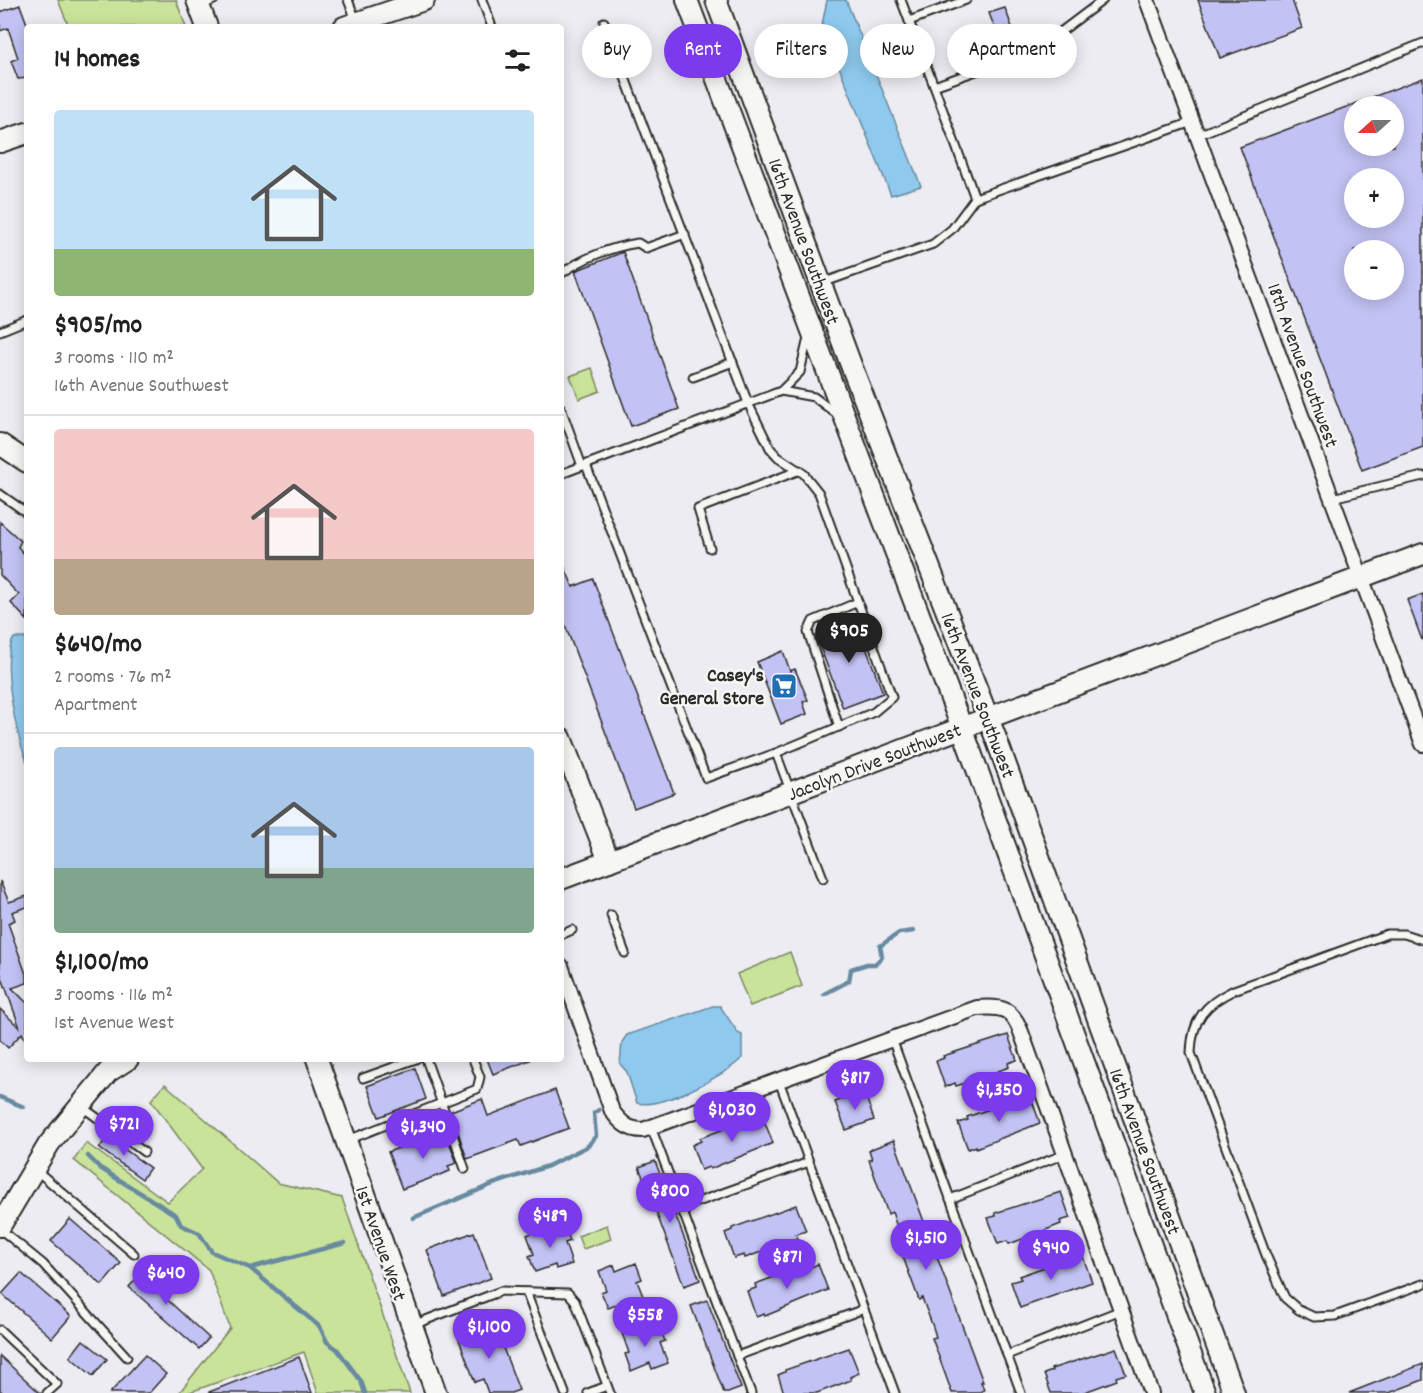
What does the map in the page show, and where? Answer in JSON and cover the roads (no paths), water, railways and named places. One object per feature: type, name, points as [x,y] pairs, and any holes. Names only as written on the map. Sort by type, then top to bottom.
[{"type":"main road","points":[[353,24],[424,0]]},
{"type":"main road","name":"16th Avenue Southwest","points":[[687,0],[962,728],[1205,1393]]},
{"type":"main road","name":"16th Avenue Southwest","points":[[716,0],[820,283],[988,718],[1234,1393]]},
{"type":"main road","points":[[203,2],[207,24]]},
{"type":"main road","points":[[0,141],[24,134]]},
{"type":"main road","points":[[823,361],[832,363],[839,371],[868,448],[877,457],[888,462]]},
{"type":"main road","points":[[0,444],[24,460]]},
{"type":"main road","name":"Jacolyn Drive Southwest","points":[[564,878],[1423,554]]},
{"type":"main road","points":[[564,746],[609,861]]},
{"type":"main road","points":[[0,1228],[49,1144],[79,1104],[108,1072],[123,1062]]},
{"type":"main road","name":"1st Avenue West","points":[[318,1062],[436,1393]]},
{"type":"street","name":"18th Avenue Southwest","points":[[1147,0],[1423,744]]},
{"type":"street","points":[[564,975],[612,1111],[620,1122],[632,1130],[651,1127],[977,1008],[1004,1008],[1016,1018],[1151,1393]]},
{"type":"lane","points":[[348,0],[350,24]]},
{"type":"lane","points":[[483,0],[491,24]]},
{"type":"lane","points":[[901,0],[975,198]]},
{"type":"lane","points":[[909,21],[966,0]]},
{"type":"lane","points":[[934,86],[1038,49],[1103,0]]},
{"type":"lane","points":[[564,415],[706,778],[839,727],[874,711],[892,698],[819,493],[800,470],[778,457],[770,447],[748,403],[604,22]]},
{"type":"lane","points":[[1198,135],[1423,43]]},
{"type":"lane","points":[[820,283],[933,244],[952,228],[975,198],[1192,122]]},
{"type":"lane","points":[[564,271],[570,266],[625,245],[638,243],[646,248],[685,234]]},
{"type":"lane","points":[[0,331],[24,321]]},
{"type":"lane","points":[[564,473],[781,391],[800,372],[806,354],[809,325]]},
{"type":"lane","points":[[693,377],[733,362]]},
{"type":"lane","points":[[781,391],[814,397],[846,421]]},
{"type":"lane","points":[[710,548],[698,509],[800,470]]},
{"type":"lane","points":[[1332,498],[1423,476]]},
{"type":"lane","points":[[0,494],[24,511]]},
{"type":"lane","points":[[839,727],[808,632],[813,621],[858,602]]},
{"type":"lane","points":[[776,753],[823,878]]},
{"type":"lane","points":[[611,915],[625,953]]},
{"type":"lane","points":[[564,933],[572,930]]},
{"type":"lane","points":[[1423,940],[1404,934],[1387,934],[1234,990],[1214,1000],[1203,1013],[1195,1025],[1191,1053],[1266,1256],[1285,1298],[1299,1310],[1314,1317],[1335,1316],[1423,1284]]},
{"type":"lane","points":[[892,1039],[1021,1393]]},
{"type":"lane","points":[[363,1078],[408,1062]]},
{"type":"lane","points":[[427,1062],[465,1169]]},
{"type":"lane","points":[[346,1140],[477,1089],[480,1077],[474,1062]]},
{"type":"lane","points":[[779,1081],[895,1393]]},
{"type":"lane","points":[[79,1104],[144,1152]]},
{"type":"lane","points":[[651,1127],[751,1393]]},
{"type":"lane","points":[[950,1199],[1065,1154]]},
{"type":"lane","points":[[681,1208],[809,1162]]},
{"type":"lane","points":[[34,1168],[134,1254]]},
{"type":"lane","points":[[0,1228],[43,1264],[127,1357]]},
{"type":"lane","points":[[411,1326],[501,1291],[568,1293],[575,1301],[609,1389],[588,1393]]},
{"type":"lane","points":[[526,1292],[565,1393]]},
{"type":"lane","points":[[737,1356],[864,1309]]},
{"type":"lane","points":[[1007,1354],[1121,1310]]},
{"type":"lane","points":[[0,1330],[57,1384],[47,1393]]},
{"type":"water","points":[[827,0],[846,0],[860,35],[860,78],[877,78],[921,186],[891,195],[844,78],[848,78],[848,24],[822,24]]},
{"type":"water","points":[[14,638],[24,638],[24,753],[11,698],[10,648]]},
{"type":"water","points":[[713,1006],[720,1006],[738,1033],[742,1035],[742,1058],[708,1082],[692,1090],[661,1101],[648,1104],[637,1103],[627,1072],[620,1064],[622,1042],[627,1035]]},
{"type":"waterway","points":[[824,994],[849,981],[851,969],[875,964],[882,957],[880,946],[899,933],[914,931]]},
{"type":"waterway","points":[[0,1097],[24,1107]]},
{"type":"waterway","points":[[413,1218],[493,1184],[548,1166],[588,1146],[596,1136],[594,1113],[599,1110]]},
{"type":"waterway","points":[[88,1156],[100,1168],[176,1215],[181,1225],[199,1233],[212,1252],[250,1268],[320,1327],[327,1342],[337,1349],[361,1381],[365,1393]]},
{"type":"waterway","points":[[250,1268],[345,1243]]},
{"type":"place","name":"Casey's General Store","points":[[784,686]]}]
